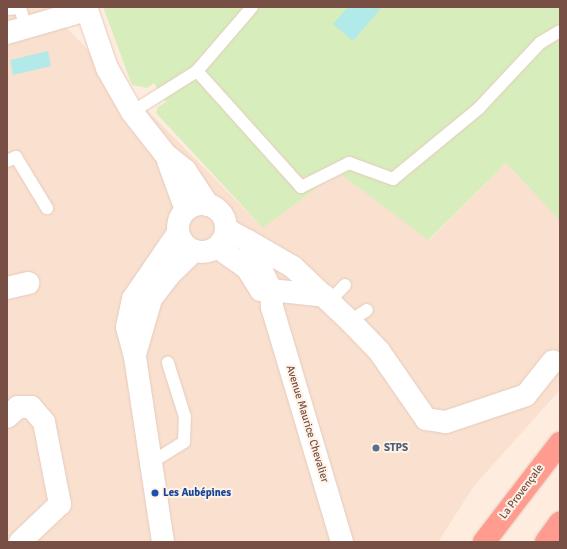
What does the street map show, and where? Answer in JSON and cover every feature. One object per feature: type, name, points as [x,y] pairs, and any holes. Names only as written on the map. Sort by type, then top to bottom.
[{"type":"highway","name":"La Provençale","points":[[484,542],[560,442]]},
{"type":"highway","points":[[546,542],[560,523]]},
{"type":"street","points":[[17,30],[86,8],[107,68],[132,112],[165,154],[185,170],[208,206],[221,214],[221,238]]},
{"type":"street","points":[[165,154],[186,210]]},
{"type":"street","points":[[163,542],[135,357],[127,327],[133,299],[178,233],[180,220],[186,210],[208,206]]},
{"type":"street","points":[[178,233],[184,244],[194,251]]},
{"type":"street","points":[[135,357],[151,299],[169,274],[194,251],[221,238],[248,241],[293,267],[328,299],[359,316],[379,351],[426,419],[446,422],[526,395],[554,361]]},
{"type":"street","name":"Avenue Maurice Chevalier","points":[[221,238],[271,298]]},
{"type":"street","name":"Avenue Maurice Chevalier","points":[[248,241],[271,298],[342,542]]},
{"type":"street","points":[[7,288],[28,283]]},
{"type":"street","points":[[271,298],[328,299]]},
{"type":"street","points":[[7,417],[18,407],[31,407],[44,422],[60,504],[20,542]]},
{"type":"lane","points":[[132,112],[197,71],[252,7]]},
{"type":"lane","points":[[7,9],[20,8],[17,30]]},
{"type":"lane","points":[[197,71],[301,187],[349,163],[393,179],[479,108],[540,43],[560,31]]},
{"type":"lane","points":[[7,161],[16,157],[46,208]]},
{"type":"lane","points":[[328,299],[344,285]]},
{"type":"lane","points":[[152,462],[184,442],[185,417],[168,363]]},
{"type":"shaded area","points":[[7,7],[46,7],[263,228],[338,172],[429,240],[506,163],[560,221],[560,390],[474,486],[438,542],[7,542]]},
{"type":"green space","points":[[103,7],[560,7],[560,221],[506,163],[428,240],[338,172],[263,228],[156,113],[158,107],[166,102],[154,83],[147,88],[132,85]]},
{"type":"water","points":[[348,7],[382,7],[353,41],[333,24]]},
{"type":"water","points":[[48,51],[51,66],[13,75],[10,60]]},
{"type":"place","name":"STPS","points":[[376,448]]},
{"type":"place","name":"Les Aubépines","points":[[155,493]]}]
